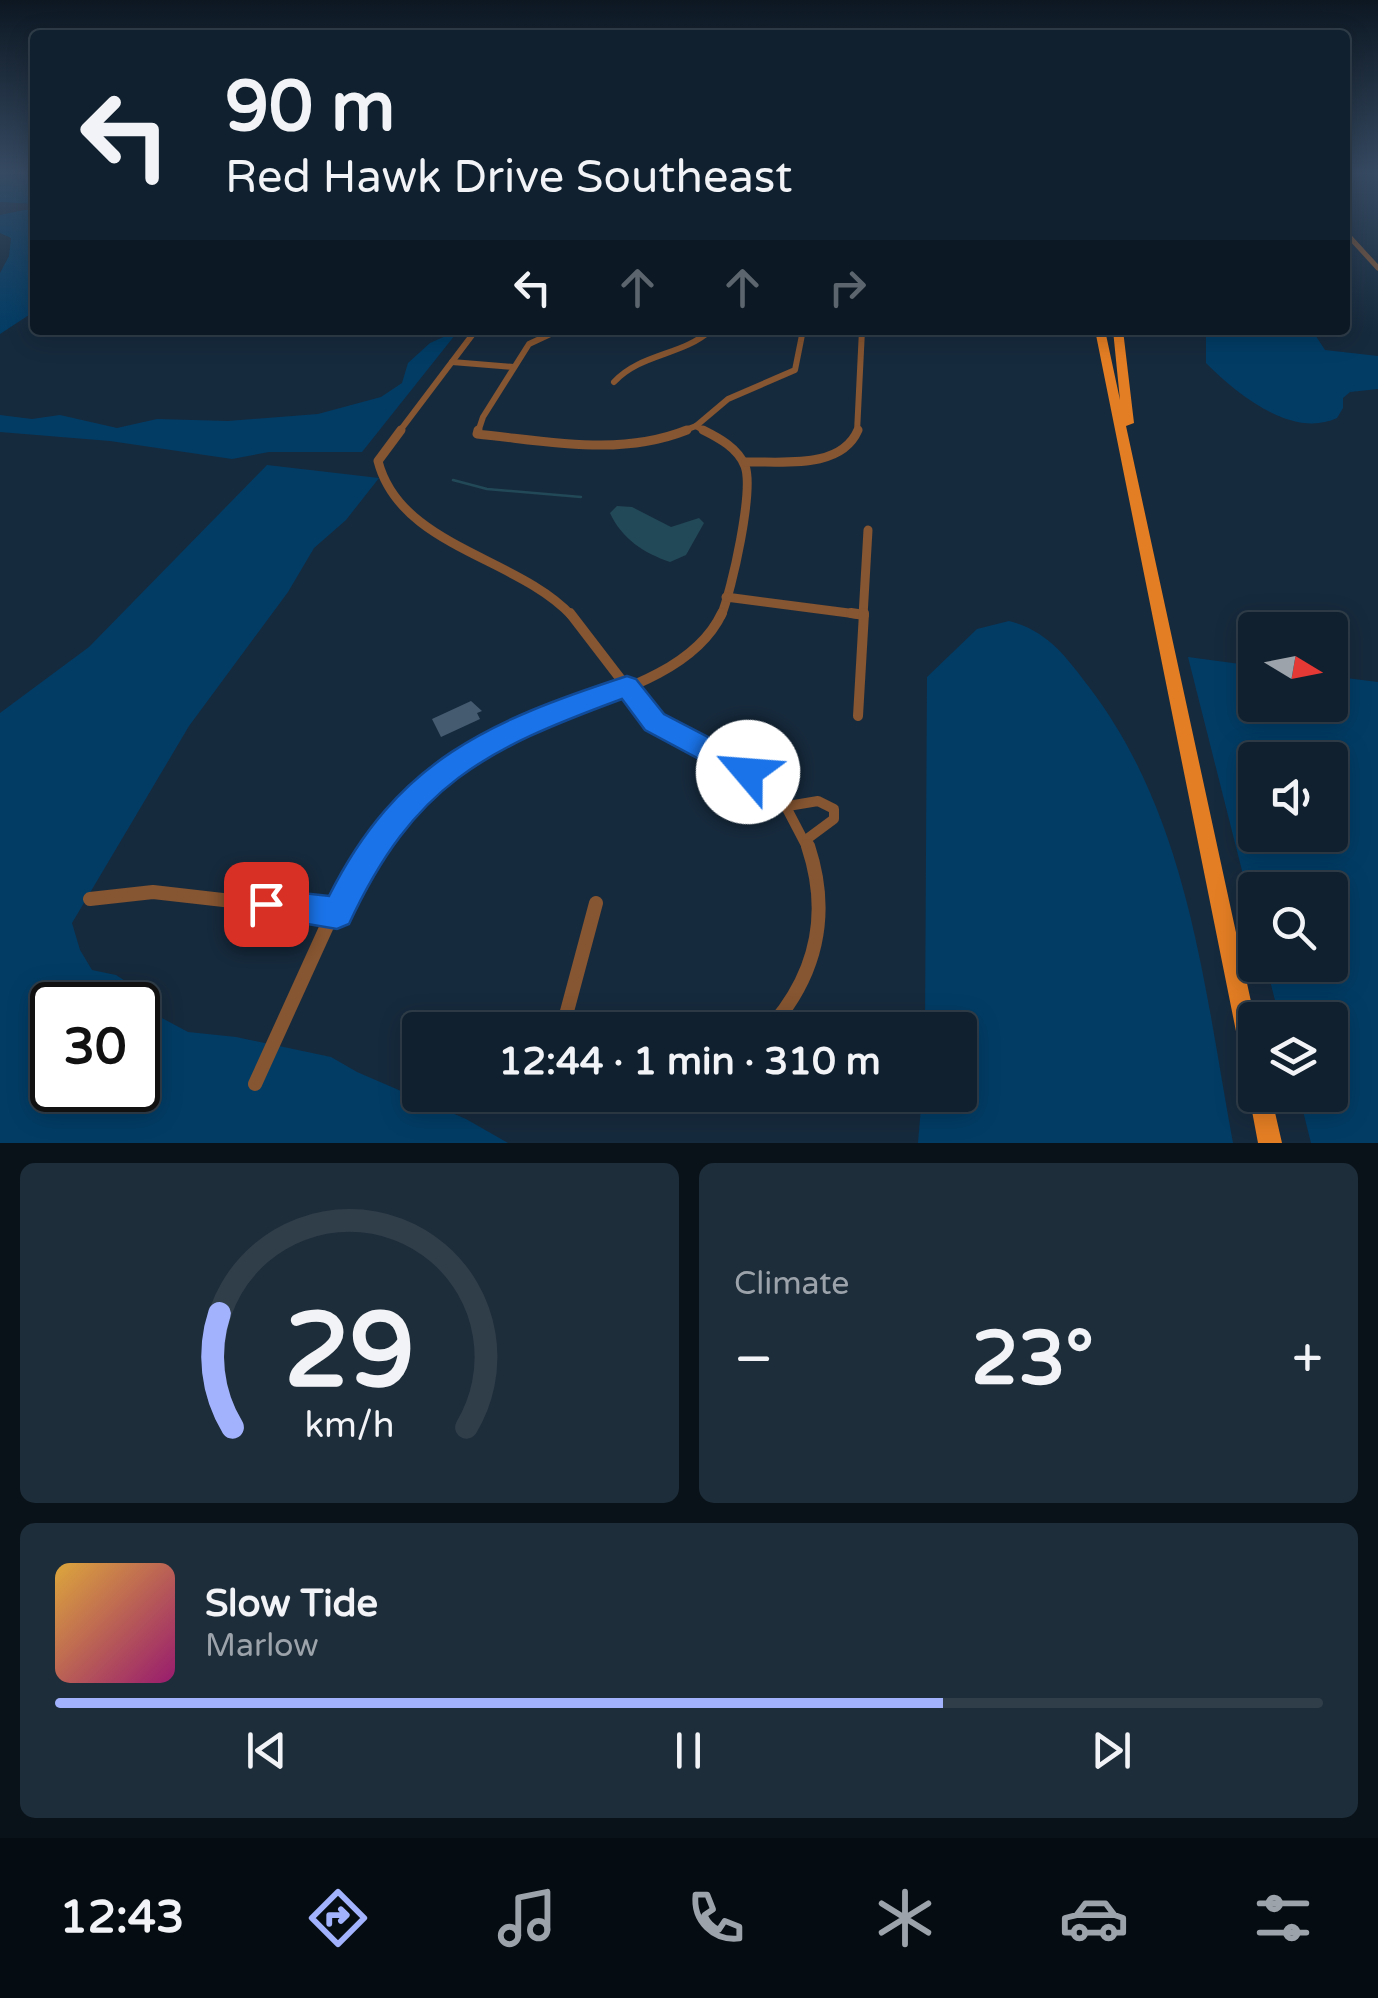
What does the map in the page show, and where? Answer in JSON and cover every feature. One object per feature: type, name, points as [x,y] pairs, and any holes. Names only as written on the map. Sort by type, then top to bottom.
[{"type":"main road","points":[[1101,335],[1241,1002]]},
{"type":"main road","points":[[1118,335],[1130,469]]},
{"type":"main road","points":[[1264,1112],[1270,1143]]},
{"type":"street","points":[[1350,237],[1378,268]]},
{"type":"street","points":[[472,335],[378,462],[382,478],[396,501],[412,514],[472,555],[551,596],[654,722],[748,772],[788,806],[816,863],[818,888],[817,938],[805,981],[787,1012]]},
{"type":"street","points":[[548,335],[529,344],[477,434],[618,447],[656,442],[696,426],[728,398],[795,370],[802,335]]},
{"type":"street","points":[[614,382],[632,365],[706,335]]},
{"type":"street","points":[[746,462],[821,457],[837,454],[852,444],[858,431],[862,335]]},
{"type":"street","points":[[452,362],[514,368]]},
{"type":"street","points":[[255,1084],[354,878],[398,814],[455,761],[518,726],[627,686],[684,657],[714,630],[726,597],[750,483],[746,462],[730,445],[696,426]]},
{"type":"street","points":[[858,716],[868,530]]},
{"type":"street","points":[[726,597],[864,615]]},
{"type":"street","points":[[788,806],[816,801],[826,802],[834,809],[834,819],[807,839]]},
{"type":"street","points":[[90,898],[153,892],[337,913]]},
{"type":"street","points":[[567,1012],[596,903]]},
{"type":"shaded area","points":[[0,226],[30,226],[30,314],[0,334],[0,273],[9,256],[11,238],[0,233]]},
{"type":"shaded area","points":[[455,335],[362,452],[269,452],[232,459],[110,441],[0,432],[0,415],[32,419],[60,415],[117,428],[157,419],[228,421],[318,414],[381,397],[402,383],[408,363],[430,343]]},
{"type":"shaded area","points":[[1206,335],[1315,335],[1325,350],[1378,356],[1378,389],[1350,392],[1343,398],[1337,418],[1302,423],[1249,400],[1206,363]]},
{"type":"shaded area","points":[[267,465],[379,478],[346,520],[314,548],[288,592],[189,726],[72,923],[80,950],[92,970],[116,975],[127,982],[30,982],[30,1112],[160,1112],[160,1017],[188,1032],[236,1037],[331,1057],[402,1091],[402,1112],[450,1112],[508,1143],[0,1143],[0,713],[89,647]]},
{"type":"shaded area","points":[[617,506],[632,507],[671,527],[699,518],[704,523],[686,555],[670,562],[627,538],[610,513]]},
{"type":"shaded area","points":[[1009,621],[1035,631],[1055,646],[1123,738],[1150,792],[1188,906],[1233,1143],[918,1143],[921,1112],[977,1112],[977,1012],[925,1012],[927,677],[977,629]]},
{"type":"shaded area","points":[[1188,657],[1238,664],[1238,722],[1348,722],[1348,678],[1378,682],[1378,1143],[1311,1143],[1303,1112],[1348,1112],[1348,1002],[1275,1002],[1270,982],[1348,982],[1348,872],[1242,872]]},
{"type":"building","points":[[471,701],[482,711],[477,713],[480,719],[441,737],[432,719]]},
{"type":"waterway","points":[[453,480],[487,489],[581,497]]},
{"type":"route","points":[[266,904],[337,913],[354,878],[398,814],[455,761],[518,726],[627,686],[654,722],[748,772]]}]
